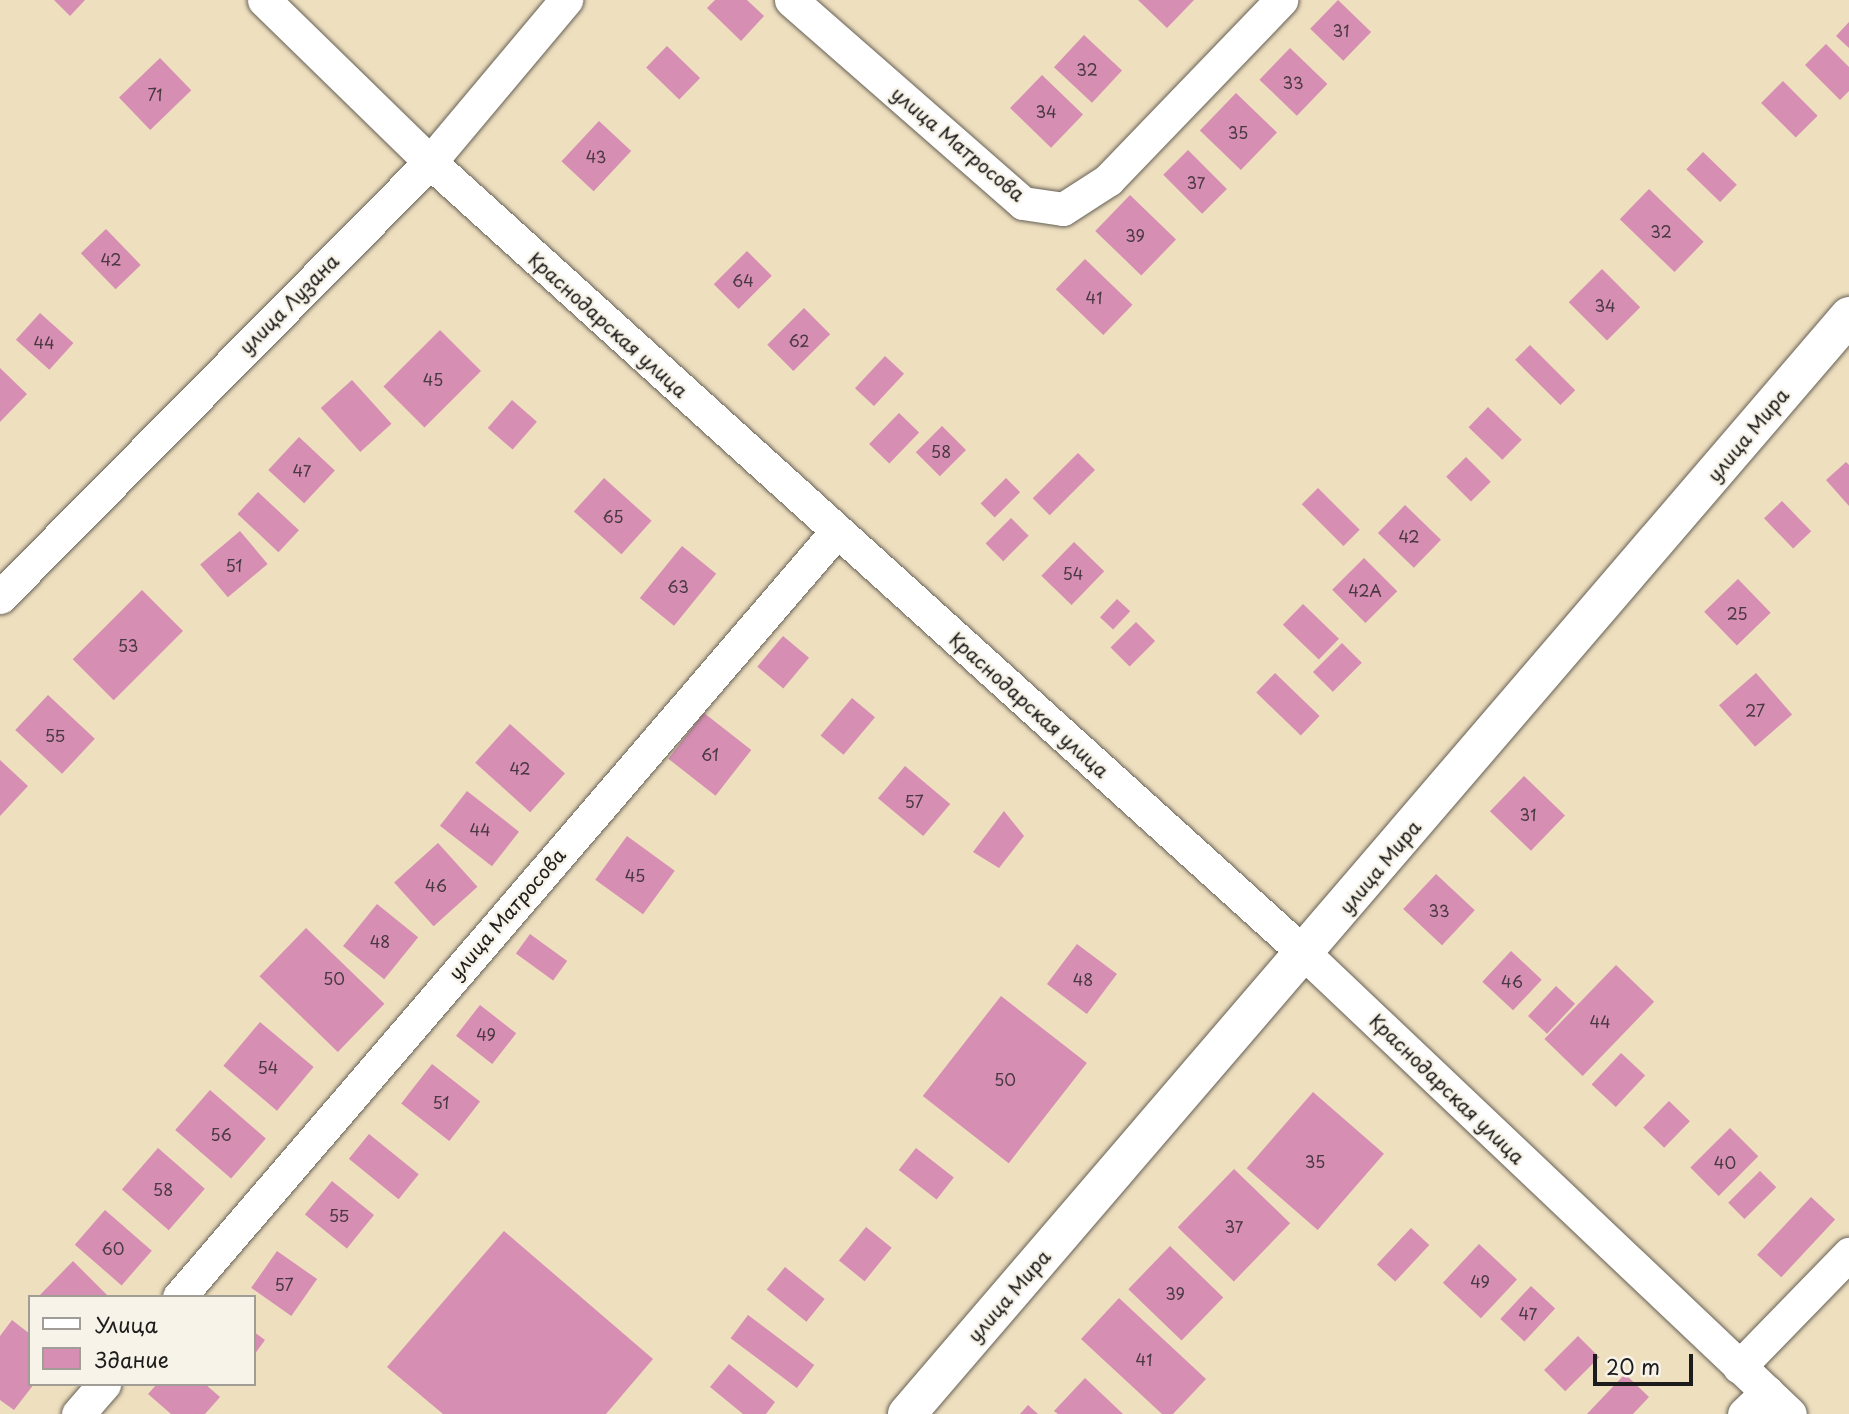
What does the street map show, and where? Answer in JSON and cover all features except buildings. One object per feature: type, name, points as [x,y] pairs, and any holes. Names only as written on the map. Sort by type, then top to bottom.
[{"type":"main road","name":"улица Мира","points":[[907,1414],[1305,954],[1849,316]]},
{"type":"street","name":"Краснодарская улица","points":[[264,0],[430,162],[1305,954],[1739,1367],[1767,1407]]},
{"type":"street","name":"улица Лузана","points":[[0,597],[430,162],[566,0]]},
{"type":"street","name":"улица Матросова","points":[[791,0],[1023,203],[1063,209],[1108,180],[1281,0]]},
{"type":"street","name":"улица Матросова","points":[[181,1295],[836,532]]},
{"type":"street","points":[[1739,1367],[1849,1254]]},
{"type":"street","points":[[78,1414],[102,1386]]}]
